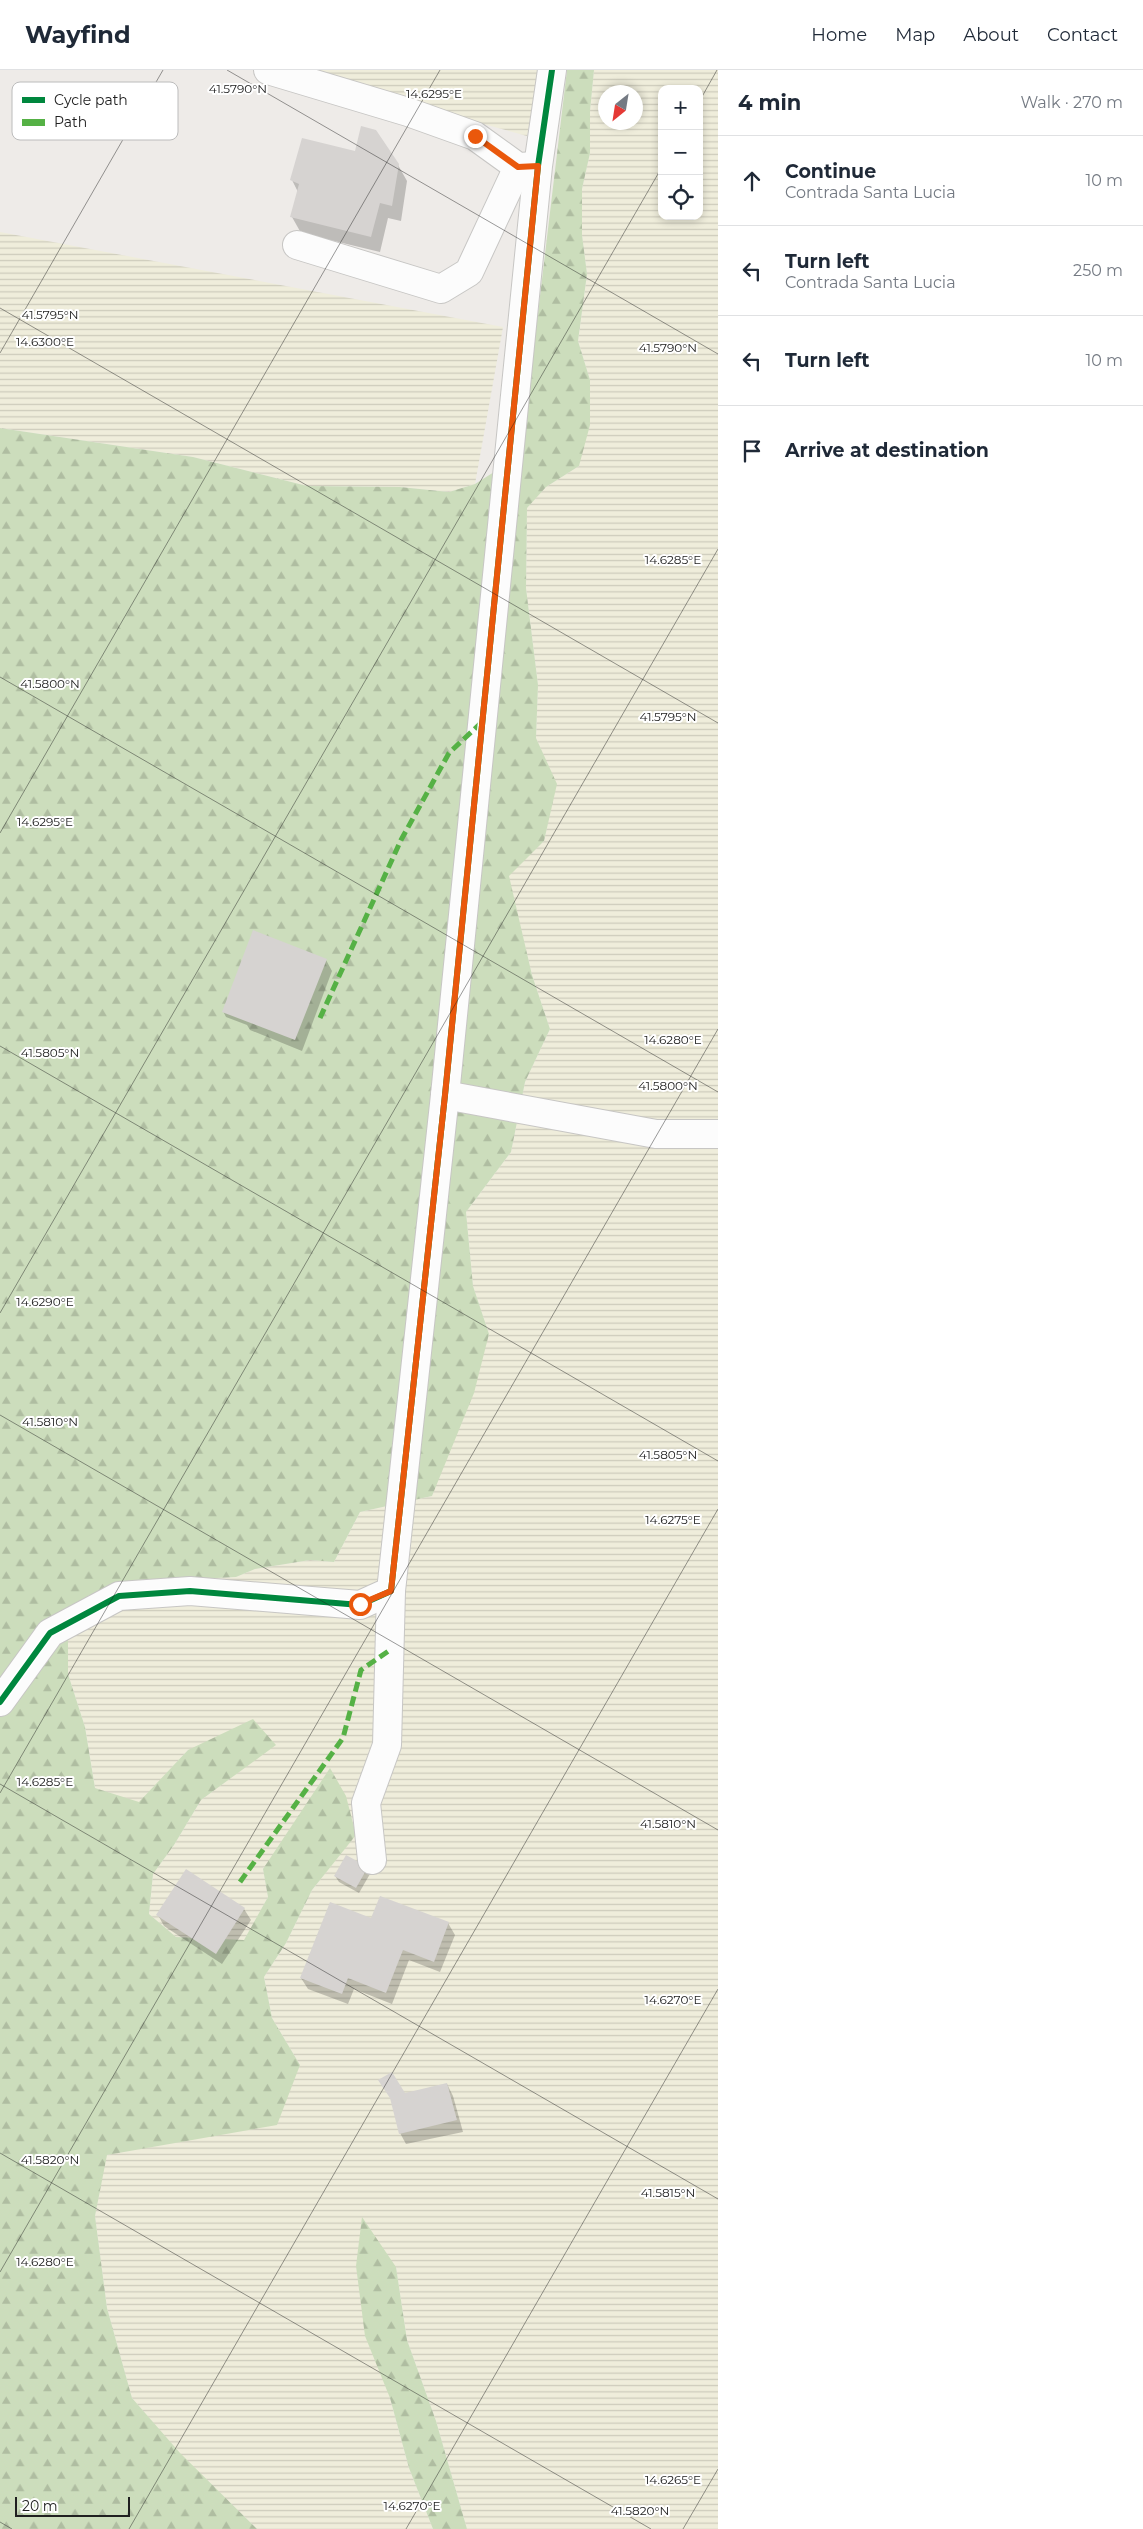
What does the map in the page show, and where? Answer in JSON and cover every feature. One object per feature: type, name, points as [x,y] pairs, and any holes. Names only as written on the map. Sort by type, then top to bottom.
[{"type":"street","points":[[268,70],[408,112],[475,136],[528,166]]},
{"type":"street","points":[[372,1860],[366,1803],[387,1745],[391,1591],[445,1095],[528,166],[552,70]]},
{"type":"street","points":[[297,245],[441,289],[469,272],[528,166]]},
{"type":"street","points":[[445,1095],[656,1134],[714,1136],[718,1134]]},
{"type":"street","points":[[0,1702],[50,1633],[120,1596],[190,1591],[360,1604],[391,1591]]},
{"type":"shaded area","points":[[285,70],[542,70],[527,136]]},
{"type":"shaded area","points":[[594,70],[718,70],[718,2529],[467,2529],[436,2421],[407,2340],[396,2267],[390,2398],[409,2468],[433,2529],[257,2529],[179,2453],[132,2398],[107,2308],[95,2216],[106,2155],[183,2141],[300,2065],[272,2018],[264,1977],[286,1943],[312,1890],[356,1834],[263,1868],[268,1897],[244,1941],[176,1937],[149,1914],[153,1874],[174,1845],[201,1800],[275,1745],[188,1750],[139,1803],[95,1788],[85,1727],[68,1674],[68,1613],[88,1596],[122,1583],[236,1577],[255,1569],[310,1560],[334,1562],[360,1512],[432,1496],[489,1334],[473,1286],[466,1212],[511,1152],[525,1082],[550,1029],[532,975],[508,875],[544,841],[556,784],[536,738],[538,685],[526,588],[527,507],[546,487],[579,466],[590,380],[578,341],[587,274],[582,235],[582,189],[590,153],[590,111]]},
{"type":"shaded area","points":[[0,232],[503,327],[475,484],[449,492],[400,487],[307,486],[193,457],[0,428]]},
{"type":"green space","points":[[567,70],[594,70],[590,111],[590,153],[582,189],[582,235],[587,274],[578,341],[590,380],[590,425],[579,466],[546,487],[527,508],[526,588],[538,685],[536,738],[557,784],[544,841],[509,876],[532,975],[550,1029],[525,1082],[511,1152],[466,1212],[473,1286],[489,1334],[474,1393],[432,1496],[360,1512],[334,1562],[310,1560],[255,1569],[236,1577],[122,1583],[88,1596],[68,1613],[68,1674],[85,1727],[95,1788],[139,1802],[188,1750],[253,1719],[276,1745],[201,1800],[174,1845],[153,1874],[149,1914],[176,1937],[244,1940],[268,1897],[263,1869],[330,1768],[346,1796],[356,1835],[312,1890],[286,1943],[264,1977],[272,2018],[300,2065],[277,2125],[107,2155],[95,2216],[107,2308],[132,2398],[180,2453],[257,2529],[0,2529],[0,428],[193,457],[307,486],[400,487],[449,492],[475,484],[521,455]]},
{"type":"green space","points":[[362,2217],[396,2267],[407,2340],[436,2421],[467,2529],[433,2529],[409,2468],[390,2398],[365,2336],[356,2266]]},
{"type":"building","points":[[361,126],[376,130],[399,164],[392,206],[380,203],[371,237],[290,217],[299,184],[290,180],[302,138],[355,151]]},
{"type":"building","points":[[253,930],[327,959],[295,1040],[222,1012]]},
{"type":"building","points":[[346,1855],[368,1867],[356,1888],[334,1876]]},
{"type":"building","points":[[186,1869],[245,1908],[216,1954],[156,1915]]},
{"type":"building","points":[[380,1896],[449,1922],[434,1962],[403,1950],[386,1993],[348,1978],[342,1994],[300,1978],[330,1902],[371,1918]]},
{"type":"building","points":[[392,2072],[405,2093],[447,2083],[457,2120],[399,2134],[390,2098],[378,2080]]},
{"type":"marked path","points":[[320,1018],[401,840],[449,753],[482,722]]},
{"type":"marked path","points":[[240,1882],[343,1738],[361,1670],[390,1650]]},
{"type":"cycle path","points":[[0,1702],[50,1633],[119,1596],[190,1591],[360,1605],[391,1591],[445,1095],[538,166],[552,70]]},
{"type":"route","points":[[360,1604],[391,1591],[445,1095],[538,166],[518,167],[475,136]]}]
